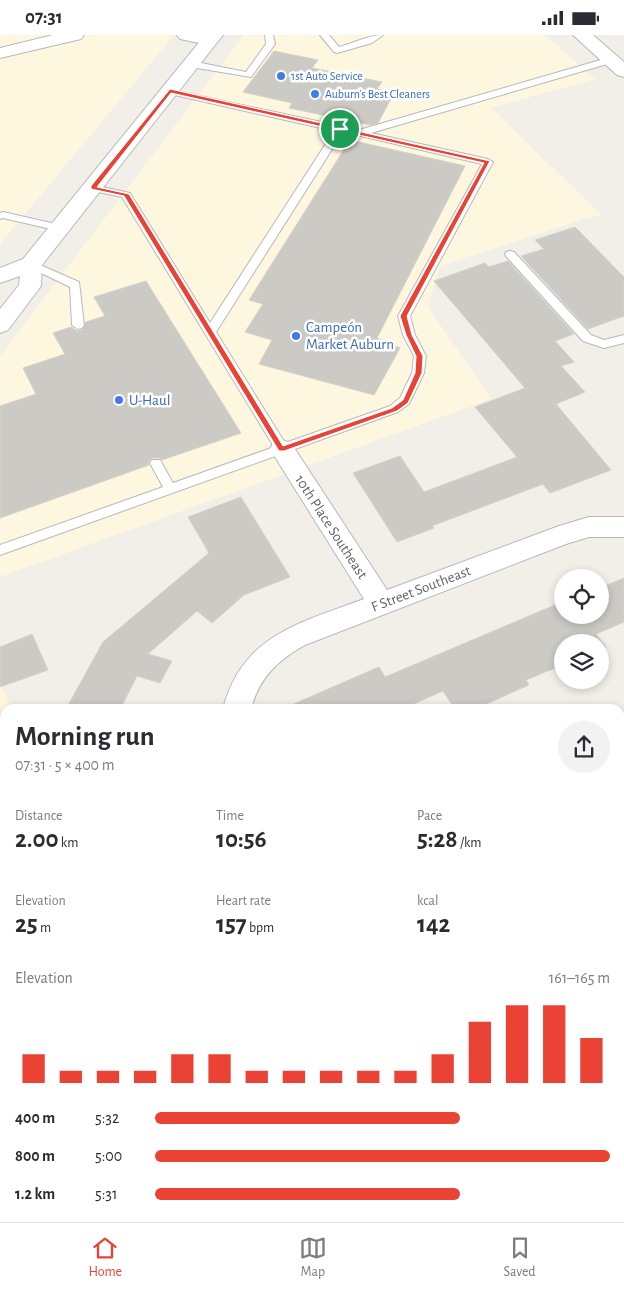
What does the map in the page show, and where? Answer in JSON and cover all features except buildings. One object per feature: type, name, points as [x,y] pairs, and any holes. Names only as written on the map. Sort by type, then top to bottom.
[{"type":"street","points":[[0,53],[75,35]]},
{"type":"street","points":[[186,35],[211,38]]},
{"type":"street","points":[[582,35],[618,65]]},
{"type":"street","points":[[0,276],[31,265],[211,38]]},
{"type":"street","points":[[0,325],[30,286],[31,265]]},
{"type":"street","name":"10th Place Southeast","points":[[282,449],[381,605]]},
{"type":"street","name":"F Street Southeast","points":[[239,700],[260,662],[283,644],[309,631],[571,532],[595,527],[624,527]]},
{"type":"lane","points":[[191,64],[248,75],[271,44],[269,35]]},
{"type":"lane","points":[[324,35],[337,50],[369,41],[379,35]]},
{"type":"lane","points":[[359,133],[618,65]]},
{"type":"lane","points":[[0,550],[394,409],[405,401],[418,373],[420,356],[409,335],[404,316],[488,162],[170,91]]},
{"type":"lane","points":[[210,332],[340,129]]},
{"type":"lane","points":[[93,188],[126,195],[282,449]]},
{"type":"lane","points":[[0,216],[3,215],[60,228]]},
{"type":"lane","points":[[510,255],[587,338],[604,344],[624,339]]},
{"type":"lane","points":[[31,265],[75,285],[78,325]]},
{"type":"lane","points":[[156,463],[171,490]]},
{"type":"shaded area","points":[[0,35],[174,35],[0,244]]},
{"type":"shaded area","points":[[244,35],[545,35],[595,79],[491,108],[601,215],[440,266],[428,307],[491,399],[0,577],[0,356]]},
{"type":"shaded area","points":[[0,680],[9,704],[0,704]]},
{"type":"place","name":"1st Auto Service","points":[[281,76]]},
{"type":"place","name":"Auburn's Best Cleaners","points":[[315,94]]},
{"type":"place","name":"Campeón Market Auburn","points":[[296,336]]},
{"type":"place","name":"U-Haul","points":[[119,400]]},
{"type":"route","points":[[170,91],[340,129],[488,162],[404,316],[409,335],[420,356],[418,373],[405,401],[394,409],[282,449],[126,195],[93,188],[170,91]]}]
